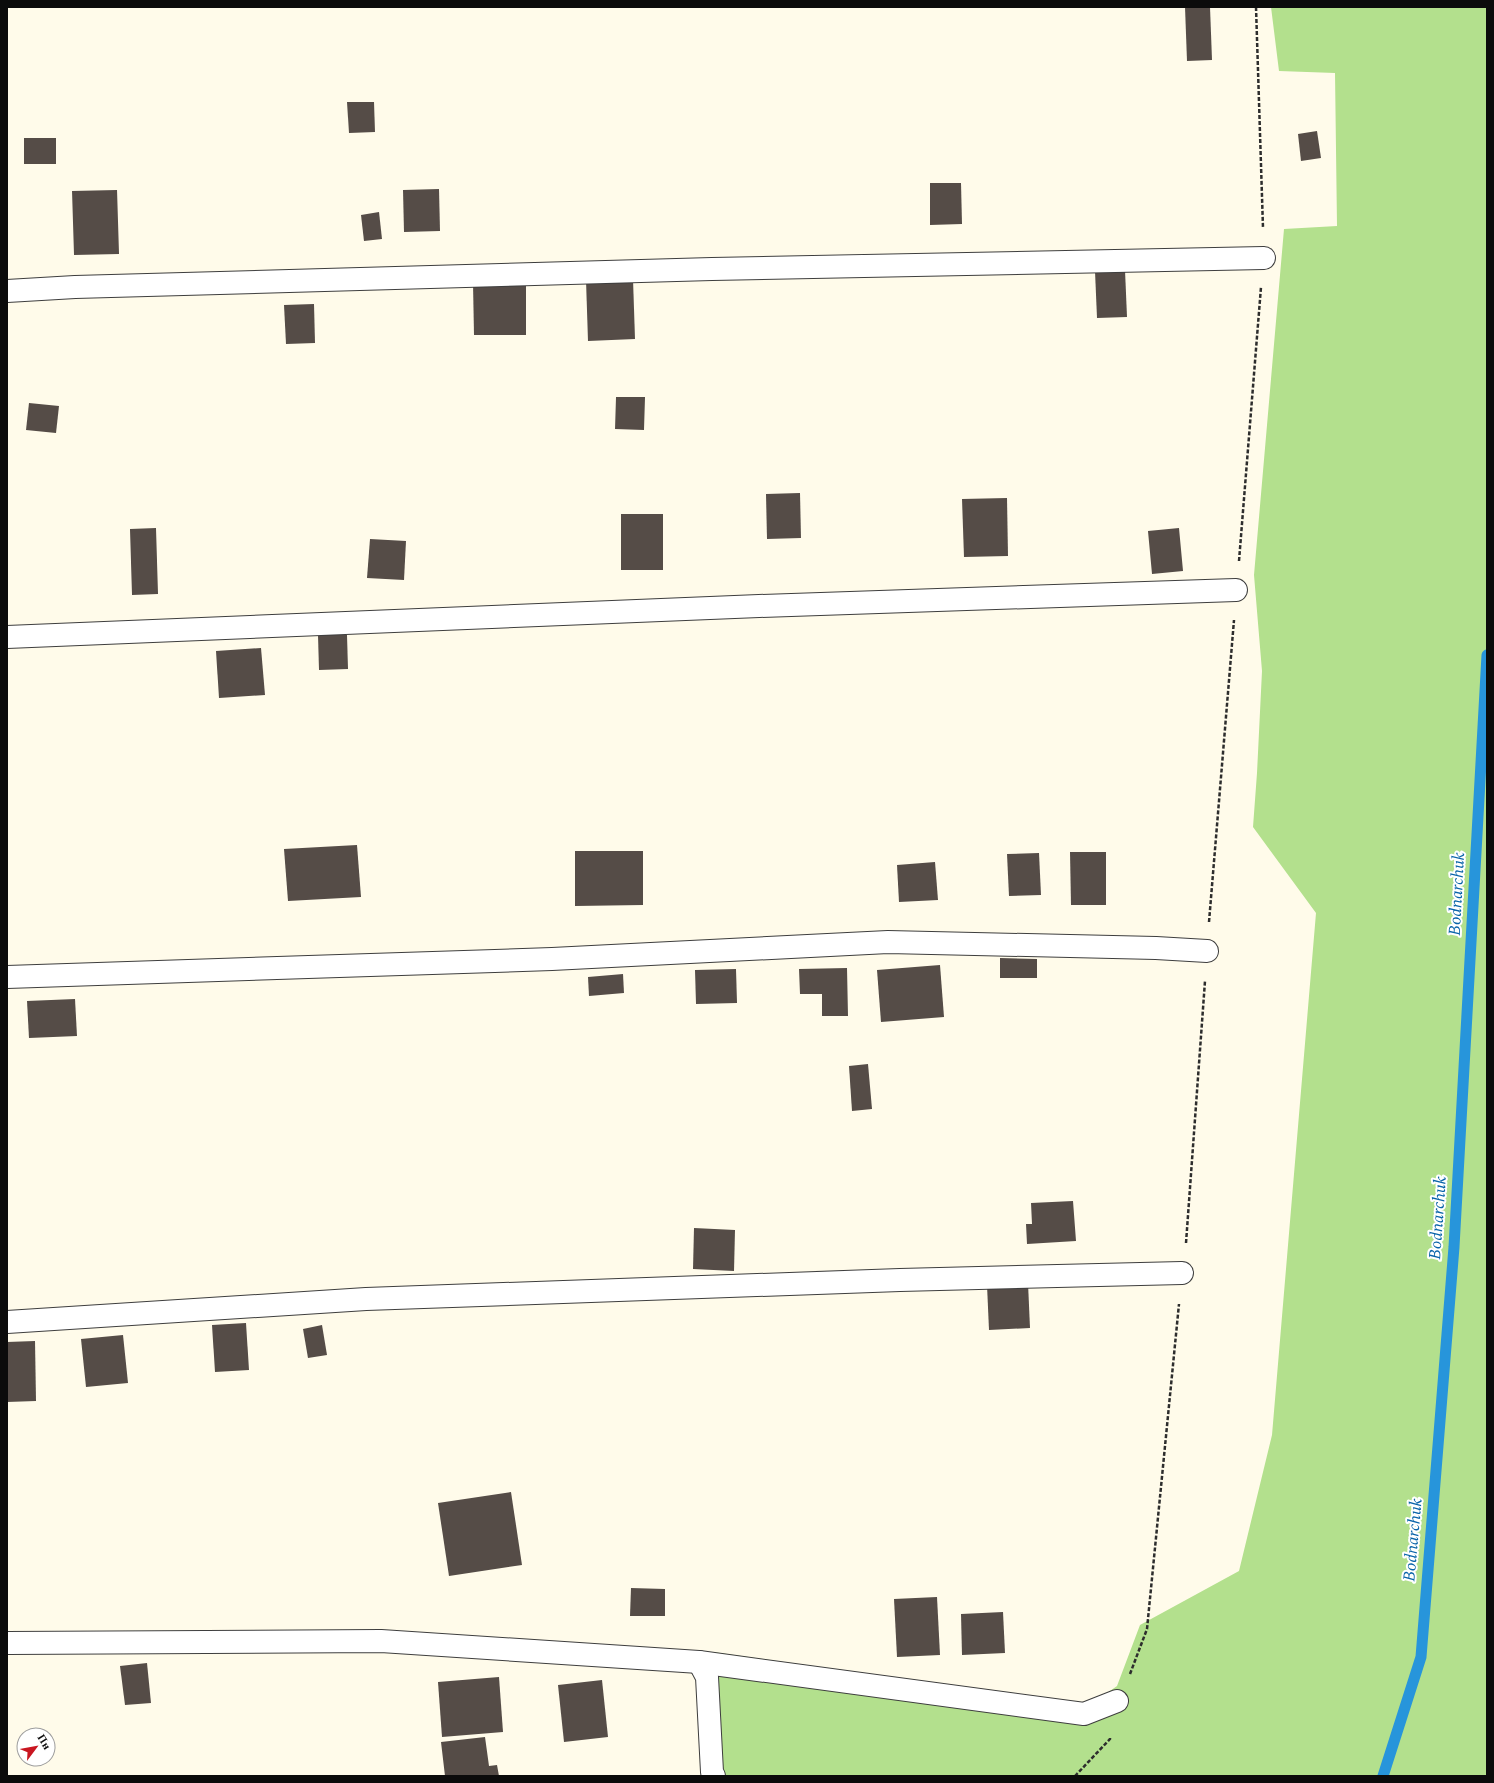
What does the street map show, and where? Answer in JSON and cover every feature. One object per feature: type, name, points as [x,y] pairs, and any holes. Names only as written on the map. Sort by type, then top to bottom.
[{"type":"street","points":[[7,291],[75,287],[712,269],[1264,258]]},
{"type":"street","points":[[7,637],[760,606],[1236,590]]},
{"type":"street","points":[[7,977],[552,959],[888,942],[1156,948],[1207,951]]},
{"type":"street","points":[[7,1322],[366,1299],[900,1280],[1182,1273]]},
{"type":"street","points":[[7,1643],[381,1641],[699,1662],[1084,1714],[1117,1701]]},
{"type":"street","points":[[699,1662],[707,1678],[712,1772],[714,1776]]},
{"type":"path","points":[[1117,1701],[1129,1677],[1147,1629],[1182,1273],[1186,1246],[1207,951],[1264,258],[1256,7]]},
{"type":"green space","points":[[1271,7],[1487,7],[1487,1776],[725,1776],[719,1763],[713,1652],[1090,1705],[1117,1686],[1140,1625],[1239,1571],[1272,1435],[1316,913],[1253,827],[1262,671],[1254,575],[1284,229],[1337,226],[1335,73],[1279,71]]},
{"type":"building","points":[[1185,7],[1210,7],[1212,60],[1187,61]]},
{"type":"building","points":[[347,102],[374,102],[375,132],[349,133]]},
{"type":"building","points":[[1317,131],[1321,158],[1301,161],[1298,134]]},
{"type":"building","points":[[24,138],[56,138],[56,164],[24,164]]},
{"type":"building","points":[[930,183],[961,183],[962,224],[930,225]]},
{"type":"building","points":[[439,189],[440,231],[404,232],[403,190]]},
{"type":"building","points":[[117,190],[119,254],[74,255],[72,191]]},
{"type":"building","points":[[379,212],[382,239],[364,241],[361,215]]},
{"type":"building","points":[[1125,270],[1127,317],[1097,318],[1095,271]]},
{"type":"building","points":[[633,279],[635,339],[588,341],[586,280]]},
{"type":"building","points":[[473,283],[526,283],[526,335],[474,335]]},
{"type":"building","points":[[314,304],[315,343],[286,344],[284,305]]},
{"type":"building","points":[[616,397],[645,397],[644,430],[615,429]]},
{"type":"building","points":[[29,403],[59,406],[56,433],[26,430]]},
{"type":"building","points":[[800,493],[801,538],[767,539],[766,494]]},
{"type":"building","points":[[1007,498],[1008,556],[964,557],[962,499]]},
{"type":"building","points":[[621,514],[663,514],[663,570],[621,570]]},
{"type":"building","points":[[156,528],[158,594],[132,595],[130,529]]},
{"type":"building","points":[[1179,528],[1183,571],[1152,574],[1148,531]]},
{"type":"building","points":[[370,539],[406,541],[404,580],[367,578]]},
{"type":"building","points":[[318,635],[347,635],[348,669],[319,670]]},
{"type":"building","points":[[261,648],[265,695],[219,698],[216,651]]},
{"type":"building","points":[[357,845],[361,897],[288,901],[284,849]]},
{"type":"building","points":[[575,851],[643,851],[643,905],[575,906]]},
{"type":"building","points":[[1070,852],[1106,852],[1106,905],[1071,905]]},
{"type":"building","points":[[1039,853],[1041,895],[1009,896],[1007,854]]},
{"type":"building","points":[[935,862],[938,900],[899,902],[897,865]]},
{"type":"building","points":[[1000,958],[1037,959],[1037,978],[1000,978]]},
{"type":"building","points":[[940,965],[944,1017],[881,1022],[877,970]]},
{"type":"building","points":[[847,968],[848,1016],[822,1016],[822,994],[800,994],[799,969]]},
{"type":"building","points":[[736,969],[737,1003],[696,1004],[695,970]]},
{"type":"building","points":[[623,974],[624,993],[589,996],[588,977]]},
{"type":"building","points":[[75,999],[77,1036],[29,1038],[27,1001]]},
{"type":"building","points":[[868,1064],[872,1109],[852,1111],[849,1066]]},
{"type":"building","points":[[1073,1201],[1076,1241],[1027,1244],[1026,1224],[1032,1224],[1031,1203]]},
{"type":"building","points":[[694,1228],[735,1230],[734,1271],[693,1269]]},
{"type":"building","points":[[1028,1283],[1030,1328],[989,1330],[987,1285]]},
{"type":"building","points":[[246,1323],[249,1370],[215,1372],[212,1325]]},
{"type":"building","points":[[322,1325],[327,1355],[308,1358],[303,1329]]},
{"type":"building","points":[[123,1335],[128,1383],[86,1387],[81,1339]]},
{"type":"building","points":[[35,1341],[36,1401],[7,1402],[7,1342]]},
{"type":"building","points":[[511,1492],[522,1565],[449,1576],[438,1503]]},
{"type":"building","points":[[631,1588],[665,1589],[665,1616],[630,1616]]},
{"type":"building","points":[[937,1597],[940,1655],[897,1657],[894,1599]]},
{"type":"building","points":[[1003,1612],[1005,1653],[962,1655],[961,1614]]},
{"type":"building","points":[[147,1663],[151,1703],[125,1705],[120,1666]]},
{"type":"building","points":[[499,1677],[503,1732],[442,1737],[438,1682]]},
{"type":"building","points":[[602,1680],[608,1737],[564,1742],[558,1685]]},
{"type":"building","points":[[485,1737],[489,1766],[497,1765],[499,1776],[445,1776],[441,1742]]},
{"type":"waterway","name":"Bodnarchuk","points":[[1383,1776],[1421,1657],[1454,1247],[1487,655]]}]
